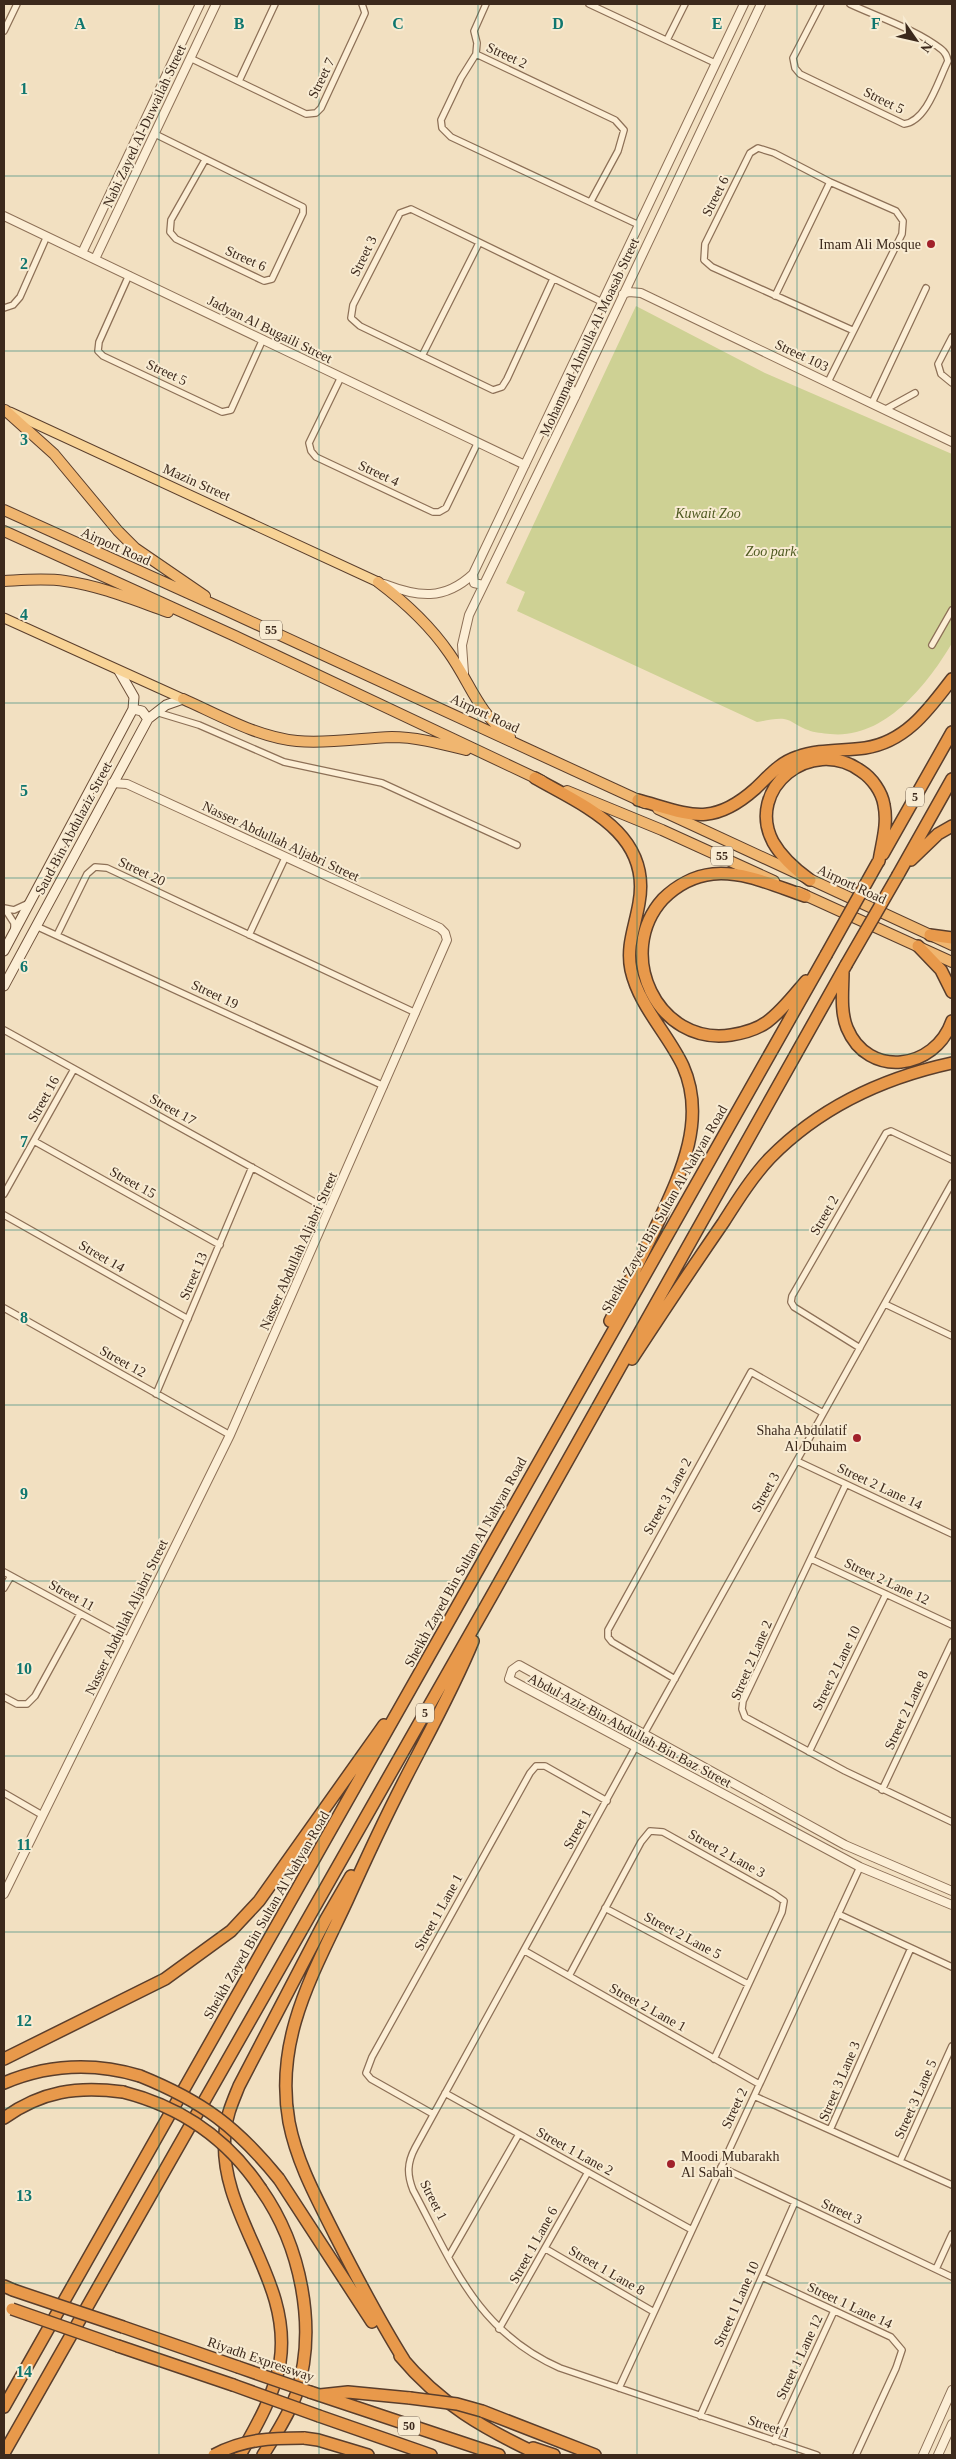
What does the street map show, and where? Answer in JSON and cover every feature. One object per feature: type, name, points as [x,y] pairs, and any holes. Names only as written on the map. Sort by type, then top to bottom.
[{"type":"highway","points":[[4,410],[54,454],[118,531],[135,548],[219,607]]},
{"type":"highway","name":"Airport Road","points":[[4,510],[537,752],[952,946]]},
{"type":"highway","name":"55","points":[[4,531],[235,636],[535,778],[695,845],[952,962]]},
{"type":"highway","points":[[4,581],[64,581],[95,587],[235,636]]},
{"type":"highway","points":[[378,582],[405,602],[430,627],[450,655],[466,685],[485,713],[508,736],[537,752]]},
{"type":"highway","points":[[638,800],[696,815],[711,815],[728,808],[756,788],[773,770],[796,757],[818,751],[867,748],[888,742],[907,731],[952,679]]},
{"type":"highway","points":[[183,699],[266,736],[282,739],[298,741],[393,737],[426,740],[489,756]]},
{"type":"highway","name":"Sheikh Zayed Bin Sultan Al Nahyan Road","points":[[4,2407],[952,732]]},
{"type":"highway","points":[[810,880],[796,870],[773,842],[767,816],[768,805],[776,786],[786,773],[808,760],[840,759],[866,774],[876,786],[884,802],[886,820],[878,862]]},
{"type":"highway","points":[[535,778],[603,817],[617,829],[633,854],[639,869],[640,890],[629,943],[632,973],[641,996],[683,1067],[689,1086],[692,1119],[686,1155],[680,1176],[566,1412]]},
{"type":"highway","name":"5","points":[[4,2454],[491,1597],[952,779]]},
{"type":"highway","points":[[898,874],[929,841],[952,826]]},
{"type":"highway","points":[[805,896],[739,874],[712,874],[683,883],[669,893],[652,915],[642,946],[643,972],[661,1009],[688,1029],[711,1036],[724,1036],[747,1032],[767,1022],[825,957]]},
{"type":"highway","points":[[930,935],[952,938]]},
{"type":"highway","points":[[918,946],[940,970],[952,992]]},
{"type":"highway","points":[[844,968],[843,1009],[847,1028],[858,1044],[873,1056],[891,1061],[917,1060],[939,1045],[952,1021]]},
{"type":"highway","points":[[586,1426],[714,1236],[771,1157],[802,1129],[846,1101],[891,1080],[952,1063]]},
{"type":"highway","points":[[240,2455],[260,2420],[272,2392],[280,2361],[281,2333],[271,2283],[238,2210],[227,2171],[224,2133],[230,2108],[326,1920],[388,1811],[455,1682],[491,1597]]},
{"type":"highway","points":[[4,2059],[165,1978],[231,1931],[259,1901],[415,1682]]},
{"type":"highway","points":[[388,1811],[304,1993],[291,2029],[286,2060],[285,2093],[289,2123],[298,2157],[309,2182],[374,2312],[404,2360]]},
{"type":"highway","points":[[4,2051],[165,1978]]},
{"type":"highway","points":[[4,2083],[48,2069],[76,2066],[113,2069],[140,2076],[173,2089],[203,2106],[232,2127],[257,2152],[279,2179],[375,2326],[432,2390],[464,2416],[540,2455]]},
{"type":"highway","points":[[4,2118],[40,2098],[69,2090],[99,2089],[123,2092],[160,2103],[202,2126],[238,2158],[284,2227],[296,2261],[305,2336],[302,2369],[295,2396],[278,2431],[262,2455]]},
{"type":"highway","name":"Riyadh Expressway","points":[[9,2288],[314,2394],[499,2455]]},
{"type":"highway","name":"50","points":[[8,2308],[431,2455]]},
{"type":"highway","points":[[314,2394],[348,2392],[458,2404],[482,2411],[595,2455]]},
{"type":"highway","points":[[214,2455],[227,2448],[252,2440],[304,2438],[318,2440],[368,2455]]},
{"type":"highway","points":[[508,2440],[554,2455]]},
{"type":"main road","name":"Mazin Street","points":[[4,410],[378,582]]},
{"type":"main road","points":[[4,618],[183,699]]},
{"type":"main road","points":[[120,671],[134,697],[133,709],[142,711],[148,719]]},
{"type":"main road","name":"Saud Bin Abdulaziz Street","points":[[4,986],[148,719],[156,712],[183,699]]},
{"type":"main road","name":"Saud Bin Abdulaziz Street","points":[[4,951],[56,857],[133,709]]},
{"type":"main road","points":[[65,839],[69,847],[78,847]]},
{"type":"main road","points":[[56,857],[64,857],[69,864]]},
{"type":"street","points":[[4,31],[17,4]]},
{"type":"street","name":"Nabi Zayed Al-Duwailah Street","points":[[82,253],[200,4]]},
{"type":"street","name":"Nabi Zayed Al-Duwailah Street","points":[[95,259],[216,4]]},
{"type":"street","points":[[239,81],[275,4]]},
{"type":"street","name":"Street 7","points":[[190,58],[306,114],[316,113],[321,108],[365,13],[362,4]]},
{"type":"street","points":[[476,54],[477,43],[474,31],[486,4]]},
{"type":"street","points":[[589,4],[715,63]]},
{"type":"street","points":[[667,40],[685,4]]},
{"type":"street","name":"Mohammad Almulla Al Moasab Street","points":[[474,574],[744,4]]},
{"type":"street","name":"Mohammad Almulla Al Moasab Street","points":[[466,685],[462,666],[462,645],[465,627],[483,585],[575,397],[761,4]]},
{"type":"street","name":"Street 5","points":[[820,4],[794,58],[795,68],[800,74],[904,124],[914,123],[921,116],[948,62],[947,55],[940,48],[913,33],[850,4]]},
{"type":"street","name":"Street 2","points":[[591,201],[618,151],[624,130],[615,120],[476,54],[461,78],[441,120],[442,128],[451,137],[639,225]]},
{"type":"street","points":[[694,110],[695,115],[700,118],[705,117],[709,113]]},
{"type":"street","name":"Street 6","points":[[155,134],[303,207],[295,230],[272,279],[264,281],[176,239],[170,232],[171,220],[205,160]]},
{"type":"street","name":"Street 6","points":[[828,382],[852,330],[902,234],[903,221],[896,211],[830,182],[774,153],[758,148],[750,153],[705,244],[704,260],[712,267],[852,330]]},
{"type":"street","points":[[119,173],[119,178],[125,183],[132,181]]},
{"type":"street","points":[[775,296],[830,182]]},
{"type":"street","points":[[111,192],[117,192],[124,198]]},
{"type":"street","name":"Street 3","points":[[553,280],[507,380],[502,387],[493,390],[360,326],[351,318],[353,305],[387,236],[400,213],[411,209],[478,244],[602,302]]},
{"type":"street","name":"Jadyan Al Bugaili Street","points":[[4,216],[526,465]]},
{"type":"street","points":[[4,308],[14,305],[20,296],[47,236]]},
{"type":"street","points":[[422,356],[478,244]]},
{"type":"street","name":"Street 5","points":[[128,275],[99,342],[98,351],[103,356],[222,412],[227,412],[231,410],[263,340]]},
{"type":"street","points":[[631,278],[641,293]]},
{"type":"street","points":[[872,403],[926,288]]},
{"type":"street","name":"Street 103","points":[[623,294],[629,292],[641,293],[952,442]]},
{"type":"street","points":[[952,337],[938,364],[941,374],[952,383]]},
{"type":"street","points":[[570,368],[575,377],[584,377]]},
{"type":"street","name":"Street 4","points":[[341,377],[309,443],[310,451],[325,462],[433,512],[440,512],[446,508],[478,442]]},
{"type":"street","points":[[562,387],[571,389],[575,397]]},
{"type":"street","points":[[886,410],[915,393]]},
{"type":"street","points":[[474,574],[474,583],[483,585]]},
{"type":"street","points":[[378,582],[408,593],[440,594],[459,585],[474,574]]},
{"type":"street","points":[[932,645],[952,610]]},
{"type":"street","points":[[156,712],[199,726],[284,762],[382,783],[517,845]]},
{"type":"street","points":[[112,783],[124,782],[118,772]]},
{"type":"street","name":"Nasser Abdullah Aljabri Street","points":[[4,1894],[230,1435],[447,940],[445,932],[440,928],[124,782]]},
{"type":"street","points":[[249,936],[285,858]]},
{"type":"street","name":"Street 20","points":[[57,935],[87,874],[96,867],[106,868],[416,1013]]},
{"type":"street","points":[[4,909],[14,910],[31,902]]},
{"type":"street","points":[[4,909],[14,923],[14,932]]},
{"type":"street","name":"Street 19","points":[[36,926],[384,1086]]},
{"type":"street","name":"Street 17","points":[[4,1030],[329,1210]]},
{"type":"street","name":"Street 16","points":[[4,1194],[74,1069]]},
{"type":"street","name":"Street 2","points":[[860,1348],[794,1307],[791,1302],[792,1296],[886,1133],[891,1131],[952,1160]]},
{"type":"street","name":"Street 15","points":[[34,1141],[220,1245]]},
{"type":"street","name":"Street 13","points":[[156,1394],[252,1167]]},
{"type":"street","name":"Street 3","points":[[644,1734],[952,1183]]},
{"type":"street","name":"Street 14","points":[[4,1215],[188,1319]]},
{"type":"street","points":[[884,1304],[952,1336]]},
{"type":"street","name":"Street 12","points":[[4,1308],[230,1435]]},
{"type":"street","name":"Street 3 Lane 2","points":[[675,1679],[612,1642],[608,1637],[608,1630],[746,1380],[751,1372],[824,1413]]},
{"type":"street","name":"Street 2 Lane 14","points":[[797,1461],[952,1534]]},
{"type":"street","name":"Street 2 Lane 2","points":[[846,1484],[743,1701],[742,1709],[745,1717],[809,1752],[882,1790],[952,1822]]},
{"type":"street","name":"Street 2 Lane 12","points":[[810,1559],[952,1625]]},
{"type":"street","name":"Street 11","points":[[4,1572],[129,1640]]},
{"type":"street","points":[[4,1588],[11,1576]]},
{"type":"street","name":"Street 2 Lane 10","points":[[809,1752],[886,1594]]},
{"type":"street","points":[[4,1697],[17,1704],[27,1704],[35,1696],[80,1614]]},
{"type":"street","name":"Street 2 Lane 8","points":[[882,1790],[952,1642]]},
{"type":"street","name":"Abdul Aziz Bin Abdullah Bin Baz Street","points":[[952,1891],[845,1844],[519,1665],[512,1670],[510,1678],[636,1748],[860,1867],[952,1905]]},
{"type":"street","name":"Street 1","points":[[636,1748],[433,2114],[412,2153],[408,2171],[413,2190],[474,2300],[500,2329],[521,2346],[550,2363],[817,2455]]},
{"type":"street","name":"Street 1 Lane 1","points":[[433,2114],[371,2079],[366,2073],[372,2057],[434,1944],[530,1773],[536,1766],[545,1766],[607,1801]]},
{"type":"street","points":[[4,1793],[42,1815]]},
{"type":"street","name":"Street 2 Lane 3","points":[[569,1976],[645,1836],[654,1830],[663,1832],[784,1901],[782,1912],[714,2059]]},
{"type":"street","name":"Street 2","points":[[619,2388],[860,1867]]},
{"type":"street","points":[[890,1879],[912,1885],[915,1884],[917,1877]]},
{"type":"street","points":[[926,1895],[930,1888],[952,1896]]},
{"type":"street","name":"Street 2 Lane 5","points":[[605,1908],[748,1984]]},
{"type":"street","points":[[838,1914],[952,1967]]},
{"type":"street","name":"Street 3 Lane 3","points":[[911,1948],[830,2130],[952,2185]]},
{"type":"street","name":"Street 2 Lane 1","points":[[524,1951],[760,2084]]},
{"type":"street","name":"Street 3 Lane 5","points":[[900,2162],[952,2046]]},
{"type":"street","name":"Street 1 Lane 2","points":[[445,2093],[692,2230]]},
{"type":"street","points":[[754,2096],[830,2130]]},
{"type":"street","points":[[449,2256],[519,2134]]},
{"type":"street","name":"Street 3","points":[[721,2167],[952,2277]]},
{"type":"street","name":"Street 1 Lane 6","points":[[500,2329],[588,2172]]},
{"type":"street","name":"Street 1 Lane 10","points":[[700,2416],[795,2202]]},
{"type":"street","points":[[936,2269],[952,2234]]},
{"type":"street","name":"Street 1 Lane 8","points":[[546,2249],[654,2312]]},
{"type":"street","name":"Street 1 Lane 14","points":[[762,2277],[891,2337],[902,2350],[896,2368],[856,2455]]},
{"type":"street","name":"Street 1 Lane 12","points":[[774,2441],[834,2311]]},
{"type":"street","points":[[923,2455],[952,2390]]},
{"type":"street","points":[[938,2455],[952,2424]]},
{"type":"green space","name":"Kuwait Zoo","points":[[636,306],[765,373],[952,454],[952,643],[917,691],[886,719],[868,728],[850,733],[830,734],[813,732],[784,719],[757,722],[517,611],[525,592],[506,583]]},
{"type":"place","name":"Imam Ali Mosque","points":[[931,244]]},
{"type":"place","name":"Shaha Abdulatif Al Duhaim","points":[[857,1438]]},
{"type":"place","name":"Moodi Mubarakh Al Sabah","points":[[671,2164]]},
{"type":"park label","name":"Zoo park","points":[[771,551]]}]
